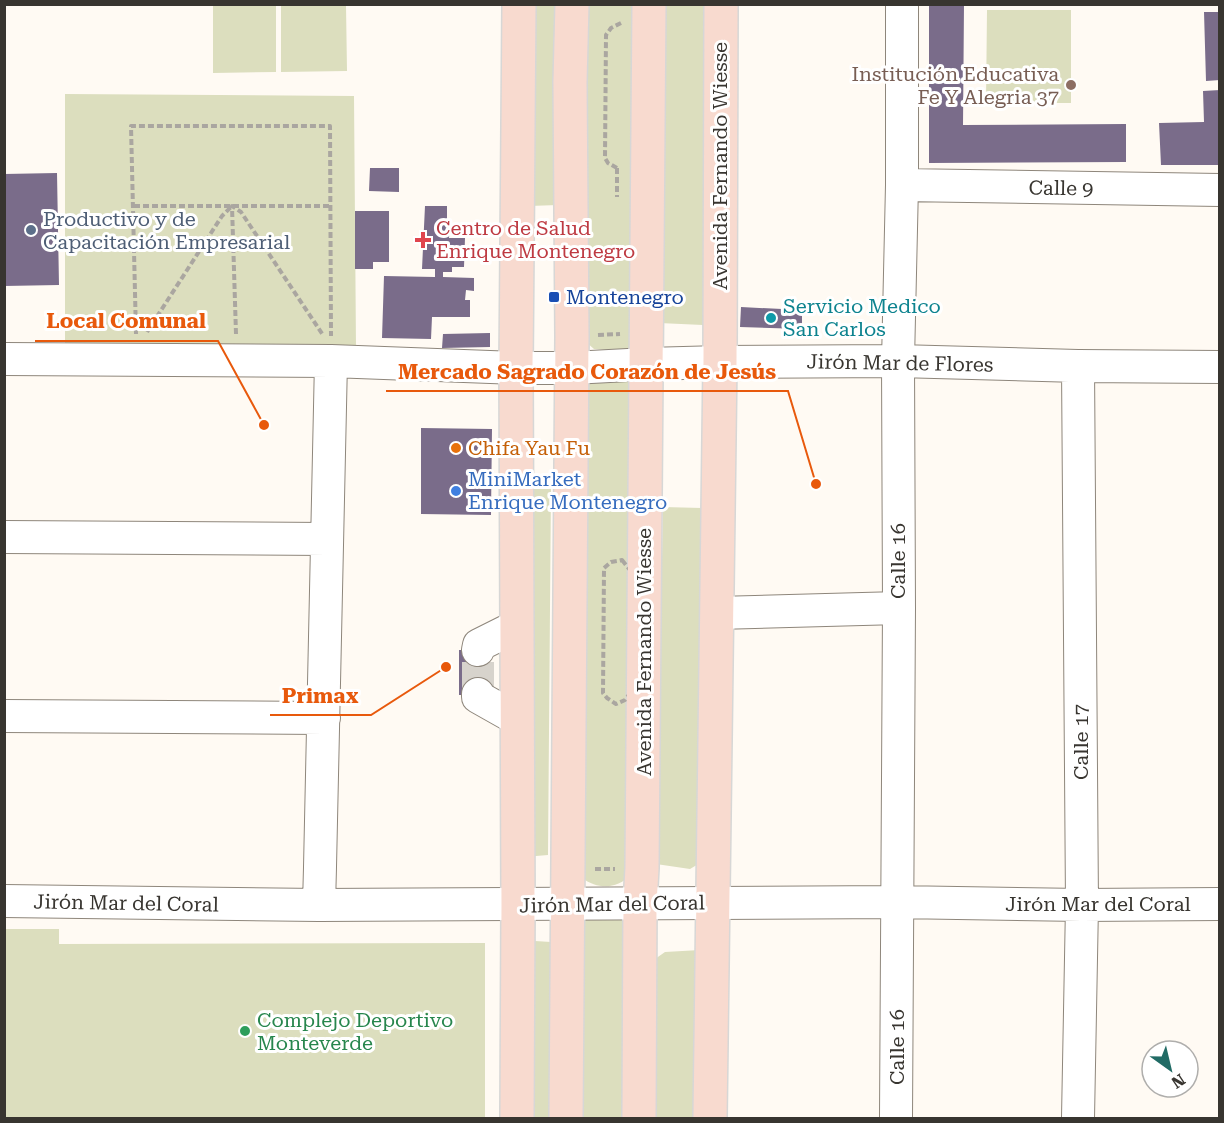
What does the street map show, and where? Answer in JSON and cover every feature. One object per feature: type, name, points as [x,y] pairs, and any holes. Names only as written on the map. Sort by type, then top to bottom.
[{"type":"main road","points":[[517,1119],[516,368],[519,4]]},
{"type":"main road","points":[[566,1119],[572,368],[570,82],[572,4]]},
{"type":"main road","name":"Avenida Fernando Wiesse","points":[[639,1119],[649,4]]},
{"type":"main road","name":"Avenida Fernando Wiesse","points":[[710,1119],[720,362],[721,4]]},
{"type":"street","name":"Calle 16","points":[[896,1119],[898,361],[902,185],[902,4]]},
{"type":"street","name":"Calle 9","points":[[902,185],[1220,190]]},
{"type":"street","name":"Jirón Mar de Flores","points":[[4,359],[238,361],[329,345],[516,368],[720,362],[898,361],[1220,367]]},
{"type":"street","points":[[319,905],[329,345]]},
{"type":"street","name":"Calle 17","points":[[1078,366],[1082,905],[1078,1119]]},
{"type":"street","points":[[4,537],[327,539]]},
{"type":"street","points":[[717,613],[899,608]]},
{"type":"street","points":[[478,650],[479,645],[517,626]]},
{"type":"street","points":[[478,694],[478,697],[517,719]]},
{"type":"street","points":[[4,716],[324,718]]},
{"type":"street","name":"Jirón Mar del Coral","points":[[4,901],[319,905],[897,902],[1082,905],[1220,904]]},
{"type":"path","points":[[617,168],[605,158],[606,35],[611,28],[621,23]]},
{"type":"path","points":[[136,338],[131,126],[330,126],[329,345]]},
{"type":"path","points":[[134,206],[331,206]]},
{"type":"path","points":[[143,340],[222,216],[232,206]]},
{"type":"path","points":[[232,206],[241,212],[329,345]]},
{"type":"path","points":[[232,206],[238,361]]},
{"type":"path","points":[[596,335],[629,334]]},
{"type":"path","points":[[616,704],[603,693],[604,568],[612,562],[622,560],[630,570]]},
{"type":"path","points":[[590,869],[623,869]]},
{"type":"green space","points":[[213,5],[276,5],[276,72],[213,73]]},
{"type":"green space","points":[[281,5],[346,5],[347,71],[281,72]]},
{"type":"green space","points":[[532,5],[560,5],[558,205],[529,206]]},
{"type":"green space","points":[[587,5],[640,5],[635,345],[622,351],[594,349],[586,342]]},
{"type":"green space","points":[[662,5],[706,5],[703,325],[659,323]]},
{"type":"green space","points":[[987,10],[1071,10],[1071,103],[986,103]]},
{"type":"green space","points":[[65,94],[354,96],[356,348],[65,350]]},
{"type":"green space","points":[[587,379],[635,380],[631,875],[619,883],[607,886],[595,885],[582,878]]},
{"type":"green space","points":[[527,484],[551,485],[548,855],[524,857]]},
{"type":"green space","points":[[663,507],[702,508],[700,863],[690,869],[656,864]]},
{"type":"green space","points":[[584,915],[621,918],[626,931],[624,1118],[580,1118],[579,926]]},
{"type":"green space","name":"Complejo Deportivo Monteverde","points":[[5,929],[59,929],[59,944],[485,943],[485,1118],[5,1118]]},
{"type":"green space","points":[[535,941],[551,942],[550,1118],[534,1118]]},
{"type":"green space","points":[[700,950],[700,1118],[656,1118],[655,959],[665,952]]},
{"type":"building","points":[[929,4],[964,4],[963,125],[1126,124],[1126,162],[929,163]]},
{"type":"building","points":[[1204,12],[1220,12],[1220,80],[1206,81]]},
{"type":"building","points":[[1220,90],[1220,165],[1161,165],[1159,123],[1204,122],[1203,91]]},
{"type":"building","points":[[370,168],[399,168],[399,192],[369,191]]},
{"type":"building","name":"Productivo y de Capacitación Empresarial","points":[[57,173],[59,285],[4,286],[4,174]]},
{"type":"building","points":[[425,206],[447,206],[449,238],[465,238],[464,267],[452,267],[452,272],[443,272],[443,277],[474,278],[474,291],[466,290],[465,300],[470,300],[470,317],[432,317],[431,339],[382,338],[384,276],[435,277],[435,269],[422,269]]},
{"type":"building","points":[[355,211],[389,211],[389,262],[373,262],[373,269],[355,269]]},
{"type":"building","name":"Servicio Medico San Carlos","points":[[741,307],[802,310],[802,329],[740,327]]},
{"type":"building","points":[[490,333],[490,347],[442,348],[443,334]]},
{"type":"building","points":[[421,428],[492,429],[491,515],[421,514]]},
{"type":"building","points":[[459,650],[482,650],[483,695],[459,695]]},
{"type":"tunnel","points":[[478,650],[478,694]]},
{"type":"place","name":"Institución Educativa Fe Y Alegria 37","points":[[1071,85]]},
{"type":"place","name":"Productivo y de Capacitación Empresarial","points":[[31,230]]},
{"type":"place","name":"Centro de Salud Enrique Montenegro","points":[[423,240]]},
{"type":"place","name":"Montenegro","points":[[554,297]]},
{"type":"place","name":"Servicio Medico San Carlos","points":[[771,318]]},
{"type":"place","name":"Local Comunal","points":[[264,425]]},
{"type":"place","name":"Chifa Yau Fu","points":[[456,448]]},
{"type":"place","name":"Mercado Sagrado Corazón de Jesús","points":[[816,484]]},
{"type":"place","name":"MiniMarket Enrique Montenegro","points":[[456,491]]},
{"type":"place","name":"Primax","points":[[446,667]]},
{"type":"place","name":"Complejo Deportivo Monteverde","points":[[245,1031]]}]
